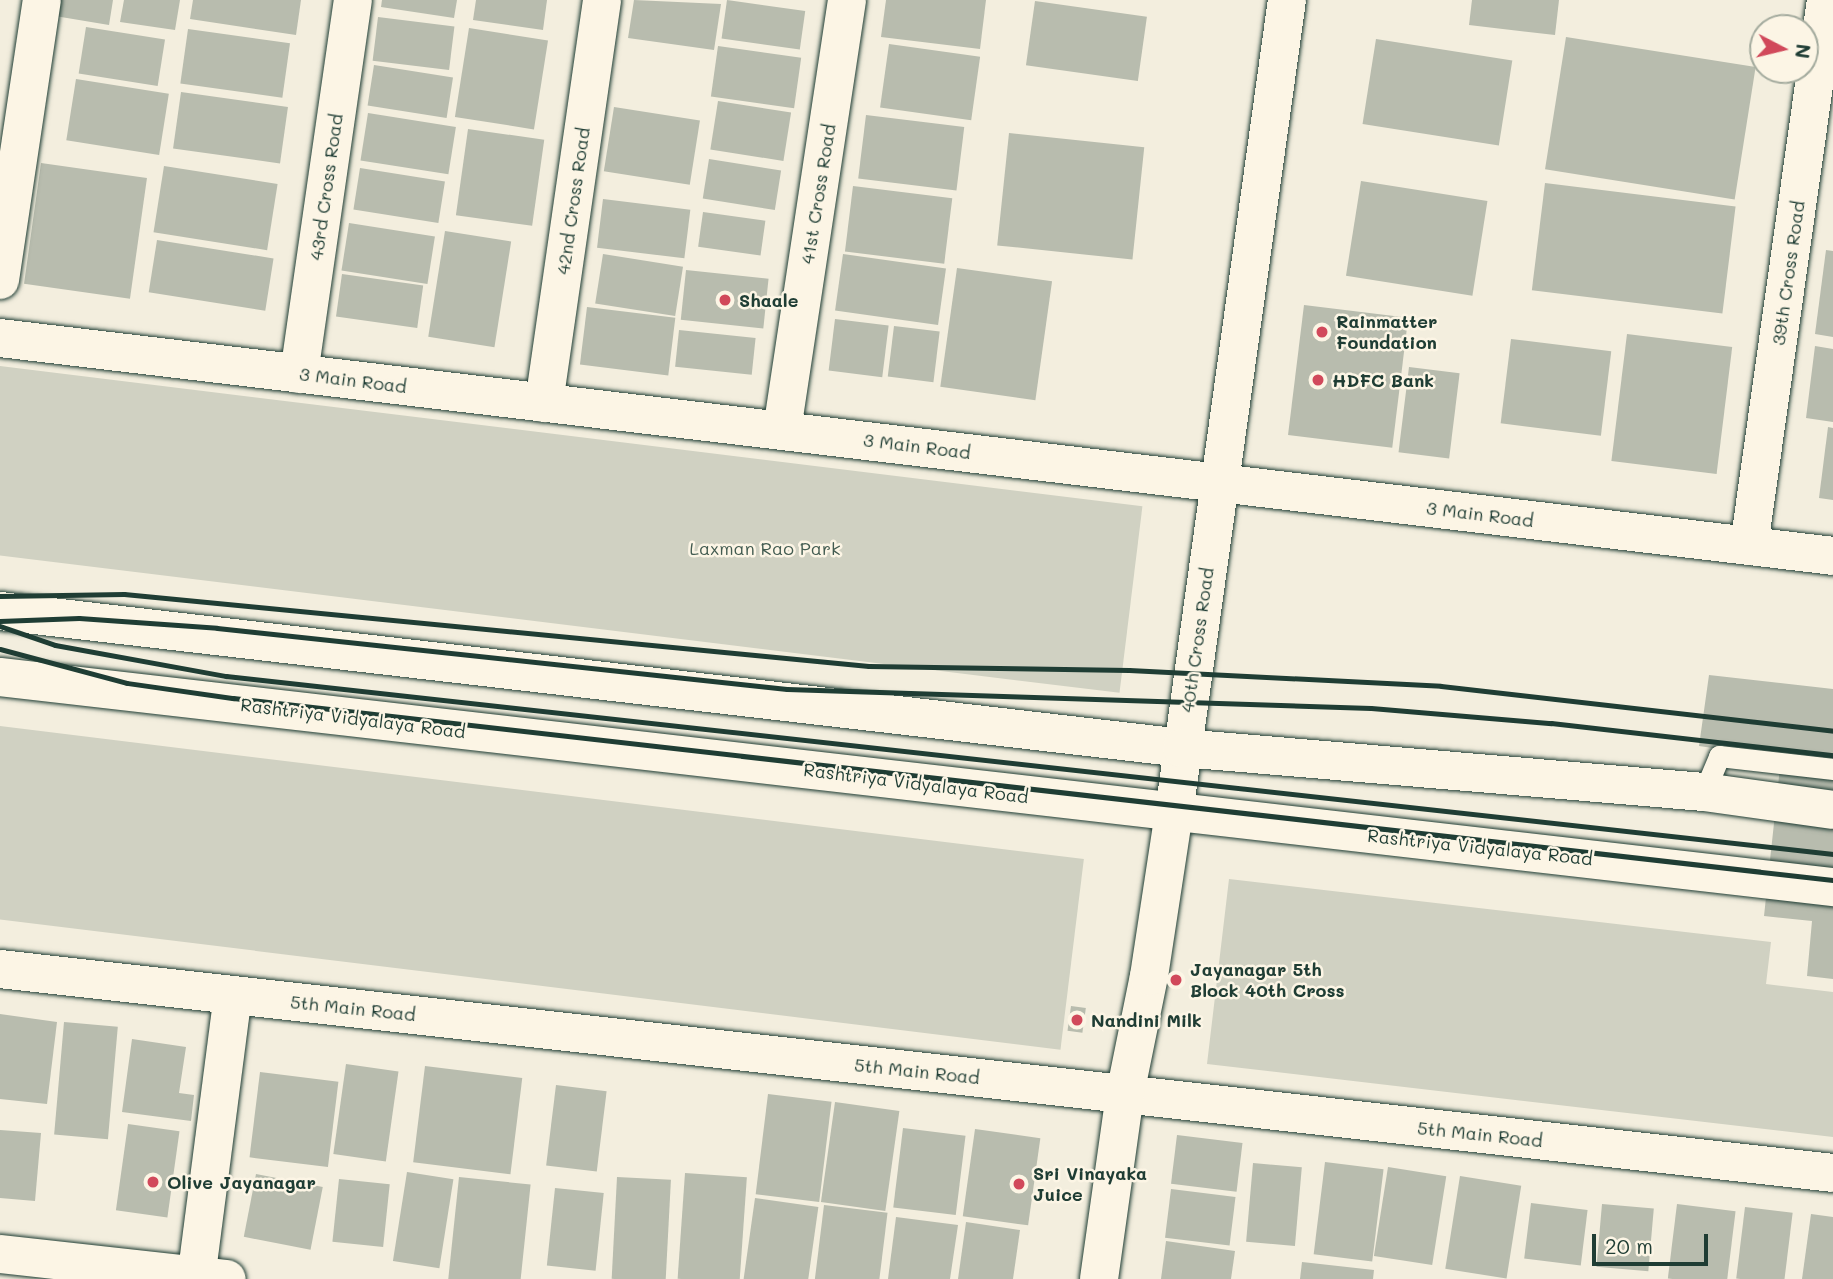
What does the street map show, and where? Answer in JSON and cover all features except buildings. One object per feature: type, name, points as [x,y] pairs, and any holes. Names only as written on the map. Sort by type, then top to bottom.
[{"type":"street","points":[[0,280],[42,0]]},
{"type":"street","name":"43rd Cross Road","points":[[299,374],[353,0]]},
{"type":"street","name":"42nd Cross Road","points":[[544,402],[602,0]]},
{"type":"street","name":"41st Cross Road","points":[[782,430],[847,0]]},
{"type":"street","name":"40th Cross Road","points":[[1099,1279],[1125,1094],[1149,976],[1174,813],[1287,0]]},
{"type":"street","name":"39th Cross Road","points":[[1749,546],[1826,0]]},
{"type":"street","name":"3 Main Road","points":[[0,338],[1833,556]]},
{"type":"street","points":[[0,611],[1182,748],[1703,793],[1833,810]]},
{"type":"street","name":"Rashtriya Vidyalaya Road","points":[[0,677],[1833,887]]},
{"type":"street","name":"5th Main Road","points":[[0,969],[1833,1173]]},
{"type":"street","points":[[0,1254],[207,1278],[233,995]]},
{"type":"lane","points":[[1703,793],[1719,756],[1833,769]]},
{"type":"green space","name":"Laxman Rao Park","points":[[0,366],[1142,506],[1120,693],[0,555]]},
{"type":"green space","points":[[0,726],[1084,859],[1060,1050],[0,919]]},
{"type":"green space","points":[[1229,879],[1771,942],[1766,984],[1833,992],[1833,1137],[1207,1064]]},
{"type":"railway","points":[[0,596],[124,594],[869,666],[1129,670],[1441,686],[1833,731]]},
{"type":"railway","points":[[0,621],[79,618],[217,628],[787,689],[1371,708],[1551,723],[1833,755]]},
{"type":"railway","points":[[0,626],[55,645],[226,676],[1833,854]]},
{"type":"railway","points":[[0,649],[127,683],[233,698],[1833,880]]},
{"type":"place","name":"Shaale","points":[[725,300]]},
{"type":"place","name":"Rainmatter Foundation","points":[[1322,332]]},
{"type":"place","name":"HDFC Bank","points":[[1318,380]]},
{"type":"place","name":"Jayanagar 5th Block 40th Cross","points":[[1176,980]]},
{"type":"place","name":"Nandini Milk","points":[[1077,1020]]},
{"type":"place","name":"Olive Jayanagar","points":[[153,1182]]},
{"type":"place","name":"Sri Vinayaka Juice","points":[[1019,1184]]}]
